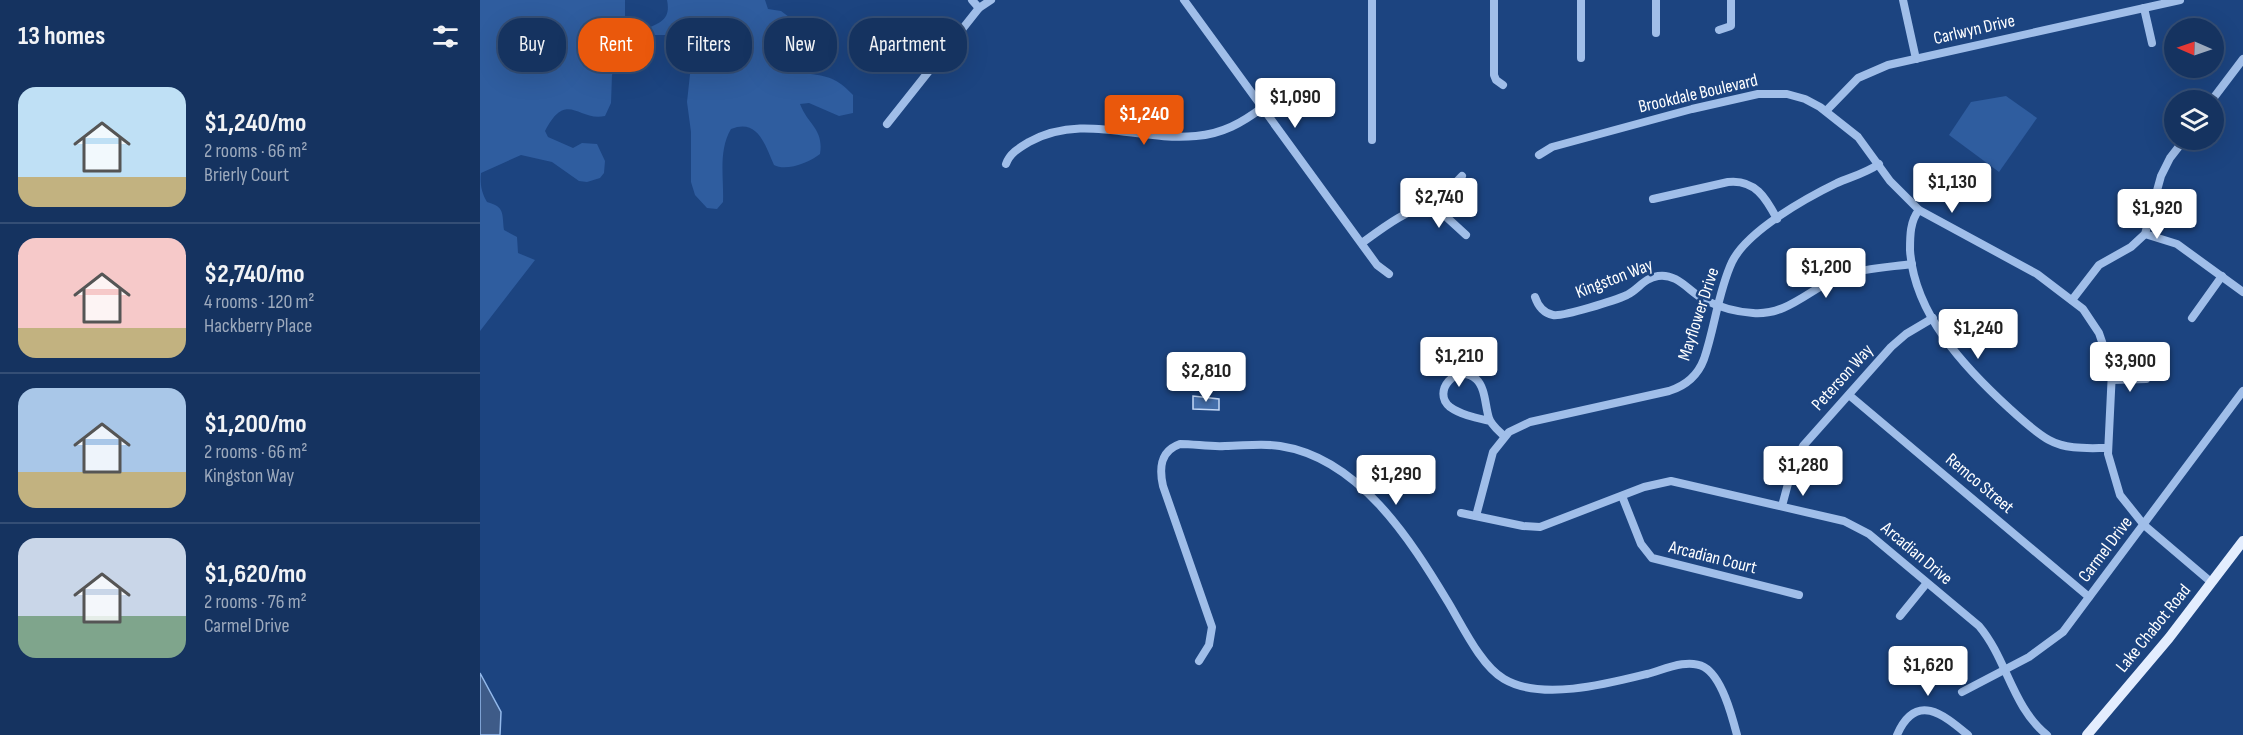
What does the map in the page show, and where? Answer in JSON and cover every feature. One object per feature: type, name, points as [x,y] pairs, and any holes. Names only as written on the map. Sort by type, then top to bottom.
[{"type":"main road","name":"Lake Chabot Road","points":[[2087,735],[2169,638],[2243,541]]},
{"type":"street","points":[[972,0],[979,8]]},
{"type":"street","points":[[887,124],[979,8],[991,0]]},
{"type":"street","points":[[1184,0],[1377,264],[1389,274]]},
{"type":"street","points":[[1372,0],[1372,140]]},
{"type":"street","points":[[1494,0],[1494,75],[1496,80],[1503,85]]},
{"type":"street","points":[[1581,0],[1581,58]]},
{"type":"street","points":[[1656,0],[1656,33]]},
{"type":"street","points":[[1719,30],[1731,26],[1731,0]]},
{"type":"street","points":[[1903,0],[1917,59]]},
{"type":"street","name":"Carlwyn Drive","points":[[1826,111],[1849,85],[1868,72],[2180,0]]},
{"type":"street","points":[[2144,8],[2152,43]]},
{"type":"street","points":[[2219,90],[2243,58]]},
{"type":"street","name":"Brookdale Boulevard","points":[[1539,155],[1548,148],[1692,109],[1758,94],[1777,93],[1797,96],[1826,111],[1858,136],[1895,187],[1919,210],[2037,274],[2083,309],[2099,333],[2109,359],[2112,380],[2108,448],[2111,469],[2120,495],[2144,525],[2211,582]]},
{"type":"street","points":[[1006,164],[1009,156],[1021,147],[1058,130],[1086,127],[1179,137],[1199,136],[1234,126],[1263,107]]},
{"type":"street","points":[[2072,300],[2099,265],[2131,246],[2145,234],[2165,166],[2177,150]]},
{"type":"street","name":"Mayflower Drive","points":[[1504,436],[1530,423],[1679,387],[1702,365],[1725,281],[1736,254],[1752,236],[1831,187],[1879,164]]},
{"type":"street","points":[[1362,243],[1400,216],[1414,209],[1436,203],[1462,176]]},
{"type":"street","points":[[1653,199],[1728,182],[1740,182],[1759,191],[1777,219]]},
{"type":"street","points":[[1436,203],[1442,213],[1466,235]]},
{"type":"street","points":[[1919,210],[1911,231],[1912,264],[1918,287],[1933,318],[1955,352],[1972,372],[2033,429],[2048,440],[2063,446],[2108,448]]},
{"type":"street","points":[[2145,234],[2177,244],[2243,292]]},
{"type":"street","name":"Kingston Way","points":[[1535,297],[1542,310],[1548,314],[1561,315],[1626,295],[1646,279],[1662,276],[1678,280],[1696,295],[1719,305],[1752,313],[1774,312],[1844,275],[1912,264]]},
{"type":"street","points":[[2192,318],[2222,276]]},
{"type":"street","name":"Peterson Way","points":[[1782,506],[1796,458],[1812,435],[1898,340],[1933,318]]},
{"type":"street","points":[[1476,516],[1489,462],[1504,436],[1490,421],[1482,390],[1475,378],[1459,374],[1449,379],[1444,391],[1447,404],[1456,410],[1490,421]]},
{"type":"street","points":[[2112,380],[2146,379]]},
{"type":"street","name":"Carmel Drive","points":[[1962,692],[2039,651],[2057,638],[2243,391]]},
{"type":"street","name":"Remco Street","points":[[1849,395],[2089,597]]},
{"type":"street","points":[[1199,661],[1209,645],[1212,627],[1163,486],[1161,470],[1163,458],[1171,448],[1180,444],[1280,446],[1324,460],[1348,476],[1364,491],[1430,572],[1480,653],[1503,679],[1530,688],[1562,689],[1608,683],[1682,664],[1700,665],[1710,671],[1718,682],[1737,735]]},
{"type":"street","name":"Arcadian Drive","points":[[1461,513],[1523,526],[1540,527],[1650,485],[1671,481],[1844,520],[1860,528],[1979,626],[1989,638],[2023,709],[2047,735]]},
{"type":"street","name":"Arcadian Court","points":[[1622,496],[1641,544],[1652,558],[1799,595]]},
{"type":"street","points":[[1900,616],[1926,584]]},
{"type":"street","points":[[1897,735],[1901,727],[1912,716],[1928,710],[1940,712],[1968,735]]},
{"type":"shaded area","points":[[480,0],[625,0],[625,18],[578,18],[578,72],[613,72],[611,103],[605,116],[596,117],[567,109],[553,119],[545,131],[548,137],[573,148],[582,143],[597,144],[605,161],[604,173],[600,178],[587,182],[579,181],[552,162],[521,155],[481,173],[481,187],[485,198],[487,202],[497,206],[502,212],[504,230],[517,237],[518,253],[535,260],[480,331]]},
{"type":"shaded area","points":[[667,0],[765,0],[768,9],[781,11],[790,18],[764,18],[764,72],[810,72],[834,80],[853,95],[853,113],[839,116],[809,103],[800,104],[818,133],[820,154],[791,167],[774,165],[764,142],[754,130],[748,127],[731,129],[723,155],[723,202],[717,209],[707,208],[695,195],[691,182],[691,132],[687,102],[690,72],[752,72],[752,18],[666,18],[666,35],[654,35],[654,26],[664,19],[668,6]]},
{"type":"shaded area","points":[[2006,96],[2037,118],[1999,172],[1949,135],[1971,102]]},
{"type":"shaded area","points":[[480,673],[501,712],[500,735],[480,735]]},
{"type":"building","points":[[1193,396],[1219,399],[1219,410],[1193,409]]}]
